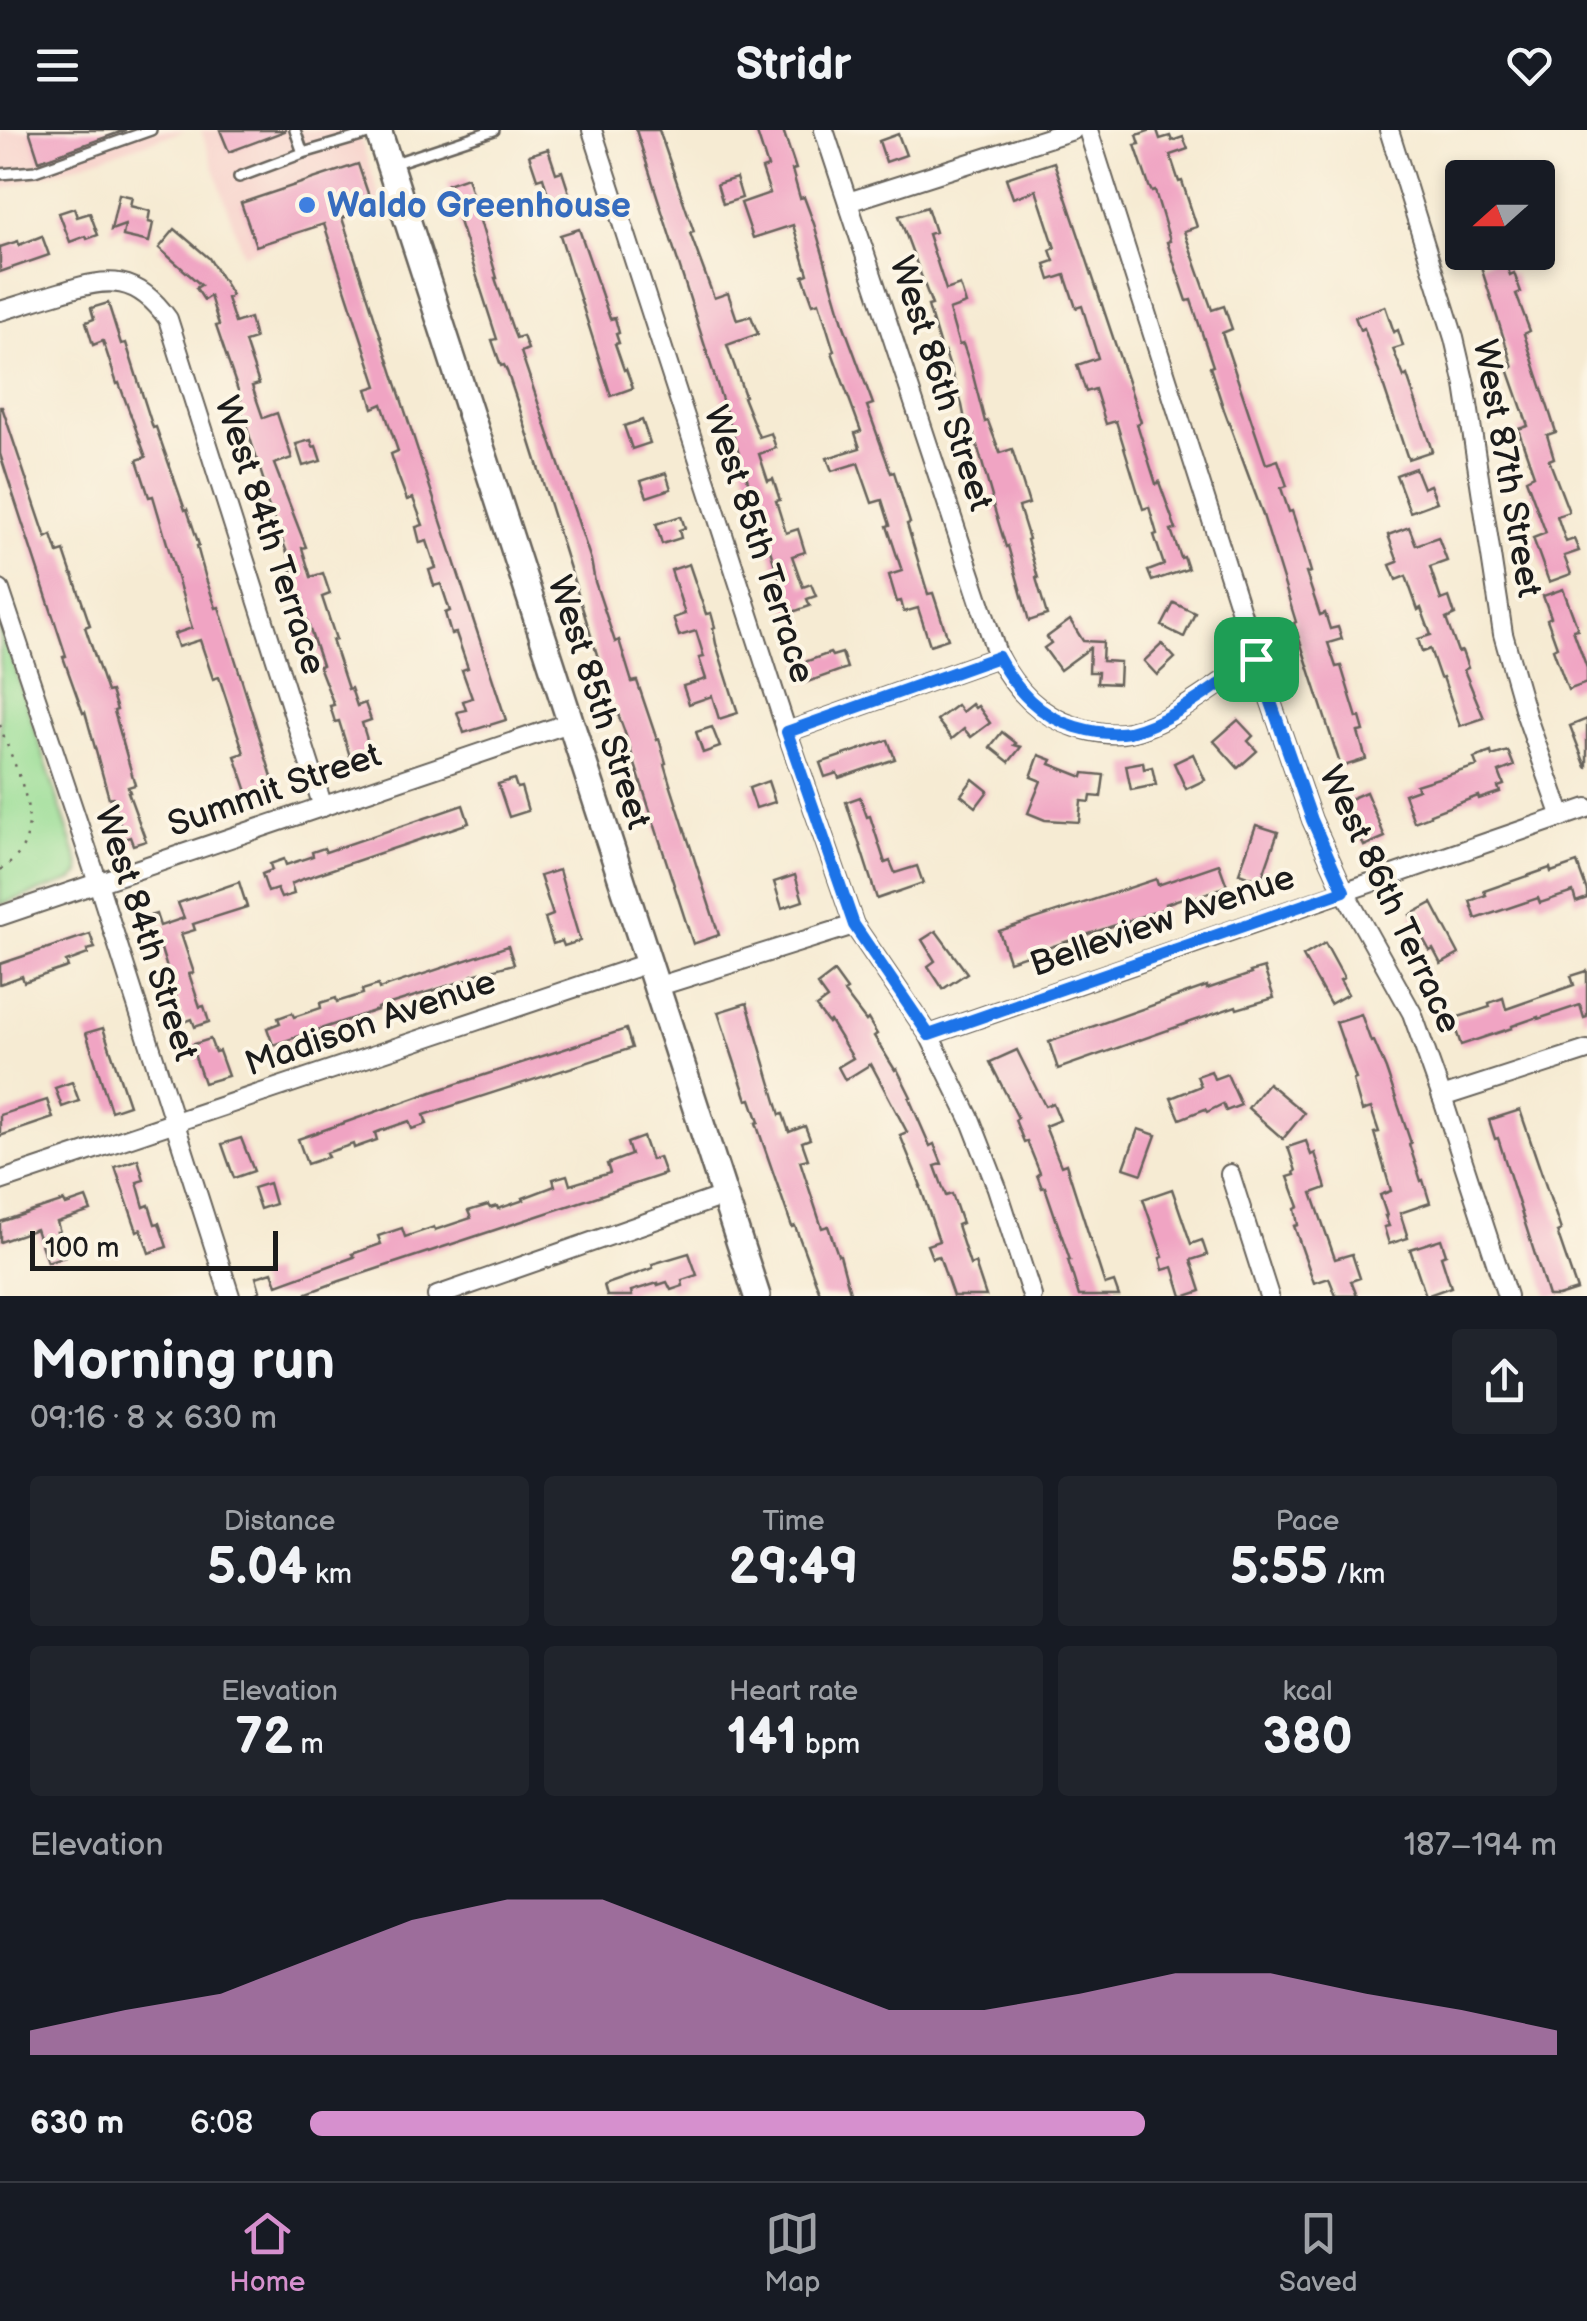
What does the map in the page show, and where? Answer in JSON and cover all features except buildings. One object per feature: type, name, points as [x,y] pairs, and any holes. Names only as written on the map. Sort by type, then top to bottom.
[{"type":"main road","name":"West 85th Street","points":[[378,130],[757,1296]]},
{"type":"street","name":"West 85th Terrace","points":[[592,130],[787,732],[854,925],[929,1035],[971,1120],[1032,1296]]},
{"type":"street","name":"West 86th Street","points":[[824,130],[998,657]]},
{"type":"street","points":[[848,202],[1073,130]]},
{"type":"street","name":"West 86th Terrace","points":[[1088,130],[1256,659],[1312,820],[1344,891],[1412,1013],[1507,1296]]},
{"type":"street","name":"West 87th Street","points":[[1389,130],[1454,338],[1503,634],[1562,817]]},
{"type":"street","name":"West 84th Terrace","points":[[0,311],[95,281],[114,281],[142,293],[168,319],[324,807]]},
{"type":"street","name":"West 84th Street","points":[[0,590],[230,1296]]},
{"type":"street","points":[[787,732],[998,657],[1010,679],[1032,704],[1059,722],[1096,733],[1129,732],[1169,716],[1256,659]]},
{"type":"street","name":"Summit Street","points":[[0,916],[569,723]]},
{"type":"street","name":"Belleview Avenue","points":[[929,1035],[1587,808]]},
{"type":"street","name":"Madison Avenue","points":[[0,1181],[174,1122],[652,975],[854,925]]},
{"type":"street","points":[[1442,1097],[1587,1050]]},
{"type":"street","points":[[1230,1174],[1269,1296]]},
{"type":"street","points":[[437,1296],[723,1196]]},
{"type":"lane","points":[[0,174],[36,172],[151,130]]},
{"type":"lane","points":[[295,130],[302,153]]},
{"type":"lane","points":[[239,177],[378,130]]},
{"type":"lane","points":[[389,165],[494,130]]},
{"type":"path","points":[[0,724],[30,819],[20,850],[0,870]]},
{"type":"shaded area","points":[[0,130],[186,130],[0,190]]},
{"type":"shaded area","points":[[201,130],[357,130],[383,206],[243,254]]},
{"type":"green space","points":[[0,622],[80,874],[73,880],[0,905]]},
{"type":"place","name":"Waldo Greenhouse","points":[[307,205]]},
{"type":"route","points":[[998,657],[1010,679],[1032,704],[1059,722],[1096,733],[1129,732],[1169,716],[1256,659],[1312,820],[1344,891],[929,1035],[854,925],[787,732],[998,657]]}]
